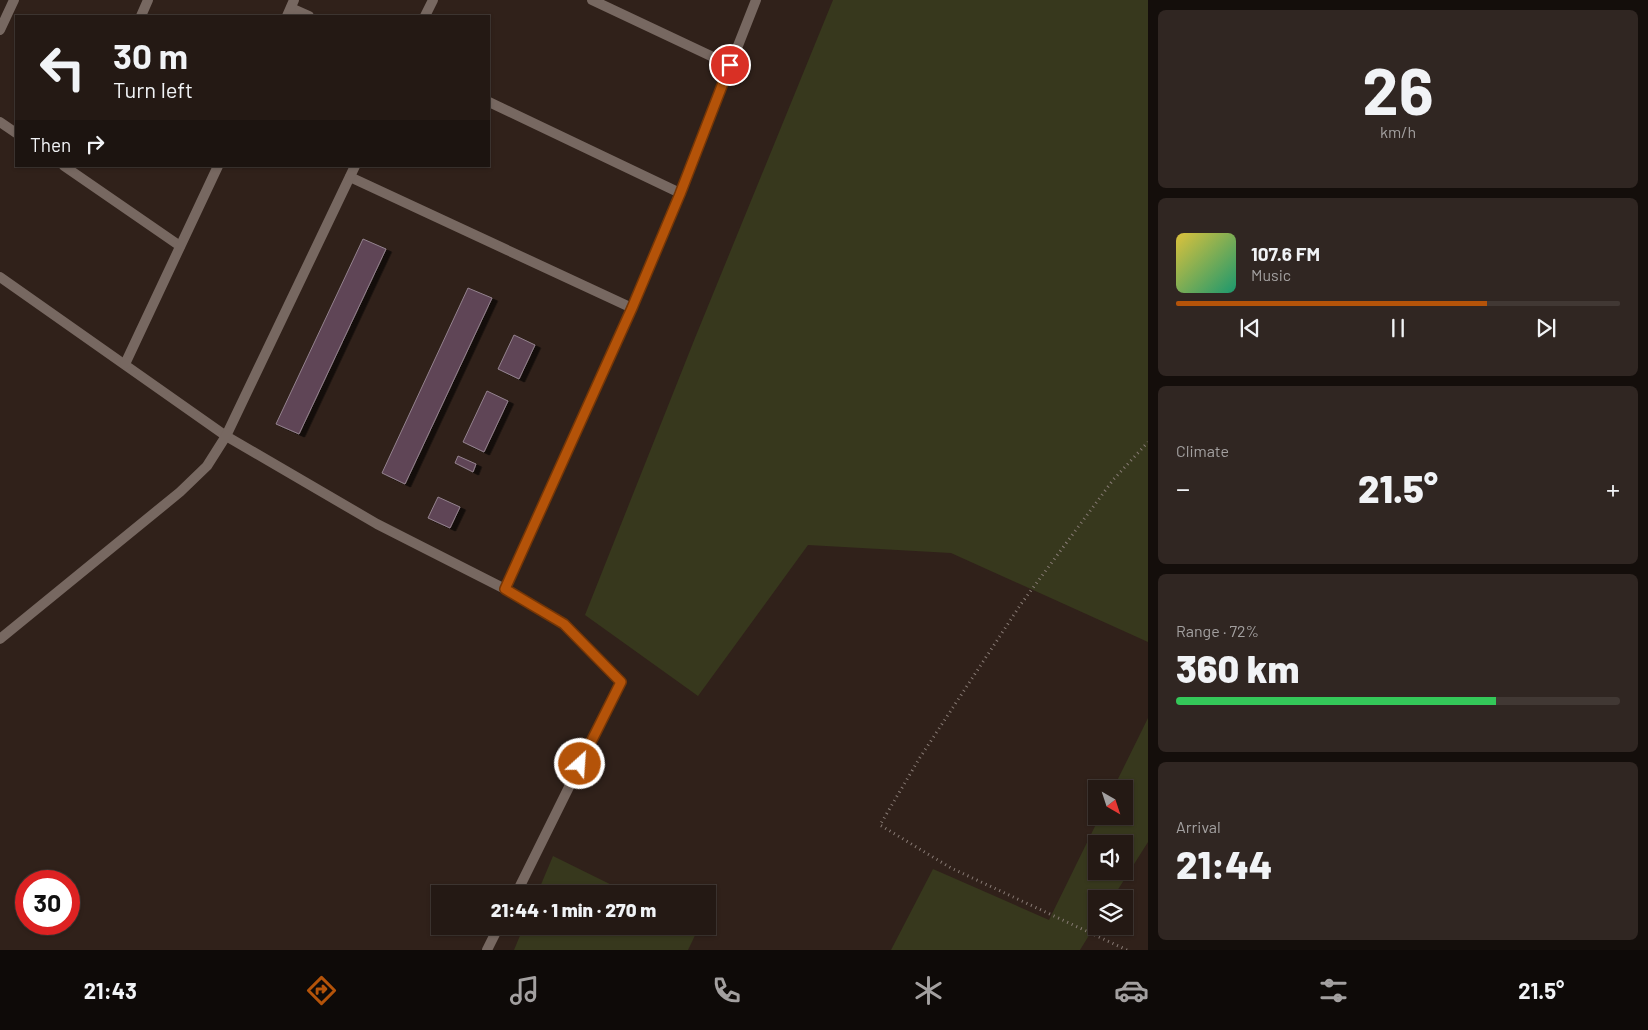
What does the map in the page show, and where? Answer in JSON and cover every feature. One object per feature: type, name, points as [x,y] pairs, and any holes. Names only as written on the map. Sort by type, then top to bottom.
[{"type":"street","points":[[0,30],[14,0]]},
{"type":"street","points":[[141,15],[148,0]]},
{"type":"street","points":[[426,15],[433,0]]},
{"type":"street","points":[[592,0],[730,65]]},
{"type":"street","points":[[505,589],[632,308],[680,194],[756,0]]},
{"type":"street","points":[[291,8],[307,15]]},
{"type":"street","points":[[490,102],[680,194]]},
{"type":"street","points":[[0,122],[15,132]]},
{"type":"street","points":[[125,364],[218,167]]},
{"type":"street","points":[[0,639],[180,492],[207,466],[226,436],[355,167]]},
{"type":"street","points":[[69,168],[180,246]]},
{"type":"street","points":[[350,177],[632,308]]},
{"type":"street","points":[[0,277],[226,436],[377,524],[505,589],[564,624],[621,682],[520,885]]},
{"type":"street","points":[[488,950],[496,935]]},
{"type":"path","points":[[1127,950],[951,868],[880,825],[919,759],[1021,604],[1113,480],[1148,442]]},
{"type":"green space","points":[[833,0],[1148,0],[1148,642],[951,553],[808,545],[698,696],[585,615],[695,338]]},
{"type":"green space","points":[[1148,718],[1148,842],[1133,866],[1133,835],[1091,835],[1096,825],[1133,825],[1133,780],[1117,780]]},
{"type":"green space","points":[[1088,840],[1088,880],[1124,880],[1118,890],[1088,890],[1089,935],[1080,950],[891,950],[933,869],[1049,920]]},
{"type":"green space","points":[[553,856],[612,885],[541,885]]},
{"type":"green space","points":[[520,935],[695,935],[688,950],[514,950]]},
{"type":"building","points":[[363,239],[386,249],[299,434],[276,424]]},
{"type":"building","points":[[468,288],[492,298],[405,484],[382,473]]},
{"type":"building","points":[[514,335],[535,345],[519,379],[498,369]]},
{"type":"building","points":[[487,391],[508,401],[484,452],[463,442]]},
{"type":"building","points":[[458,456],[476,464],[473,472],[455,463]]},
{"type":"building","points":[[438,497],[460,507],[450,528],[428,518]]},
{"type":"route","points":[[580,764],[621,682],[564,624],[505,589],[632,308],[680,194],[730,65]]}]
